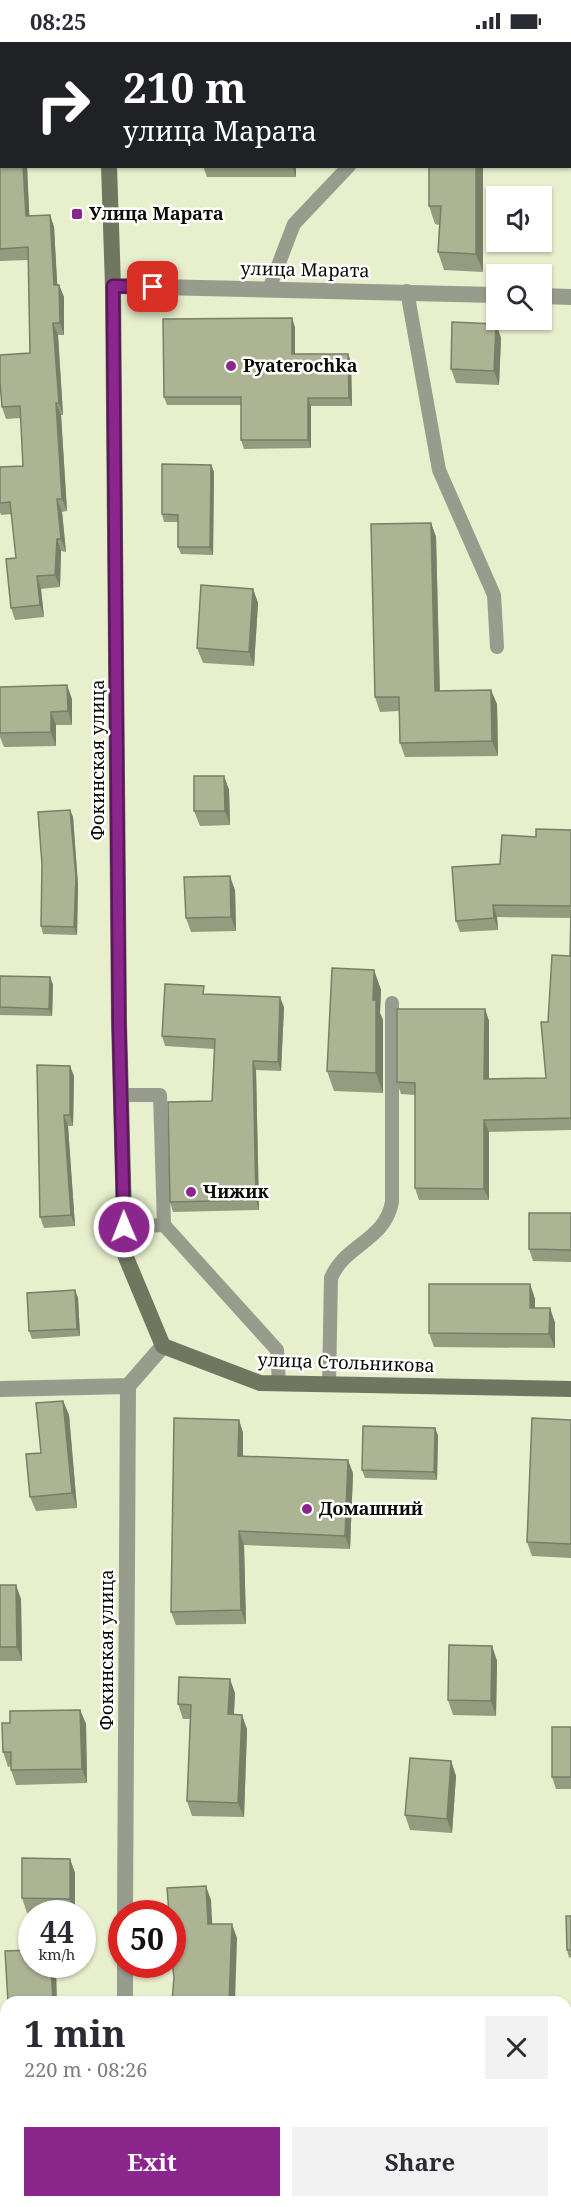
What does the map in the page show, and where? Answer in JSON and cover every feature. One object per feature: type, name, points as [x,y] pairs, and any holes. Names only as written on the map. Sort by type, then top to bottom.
[{"type":"main road","name":"Фокинская улица","points":[[109,168],[113,286],[121,1095],[125,1255],[163,1346]]},
{"type":"main road","name":"улица Стольникова","points":[[163,1346],[260,1383],[571,1389]]},
{"type":"street","name":"улица Марата","points":[[113,286],[486,295]]},
{"type":"street","points":[[552,296],[571,297]]},
{"type":"street","points":[[0,1389],[128,1386],[163,1346]]},
{"type":"street","name":"Фокинская улица","points":[[125,1900],[128,1386]]},
{"type":"street","points":[[125,1978],[125,1996]]},
{"type":"lane","points":[[269,289],[294,224],[348,168]]},
{"type":"lane","points":[[407,291],[439,470],[494,595],[496,648]]},
{"type":"lane","points":[[329,1384],[331,1278],[335,1267],[344,1257],[385,1223],[392,1202],[392,1003]]},
{"type":"lane","points":[[121,1095],[160,1095],[164,1225],[277,1350],[279,1383]]},
{"type":"lane","points":[[124,1227],[164,1225]]},
{"type":"building","points":[[0,168],[23,168],[26,216],[50,215],[54,285],[59,285],[60,323],[53,323],[59,403],[56,403],[62,499],[57,499],[61,539],[57,539],[55,575],[37,576],[40,605],[11,608],[6,559],[16,558],[10,502],[0,503],[0,467],[23,466],[20,406],[2,407],[0,355],[30,353],[28,247],[0,249]]},
{"type":"building","points":[[429,168],[476,168],[476,254],[438,252],[441,206],[429,206]]},
{"type":"building","name":"Pyaterochka","points":[[292,318],[292,354],[348,354],[349,398],[308,398],[308,440],[241,440],[241,397],[164,397],[163,319]]},
{"type":"building","points":[[452,322],[486,324],[486,330],[496,330],[494,371],[451,369]]},
{"type":"building","points":[[162,464],[211,465],[210,547],[178,547],[178,515],[162,514]]},
{"type":"building","points":[[431,523],[435,691],[491,690],[492,741],[400,743],[399,697],[375,697],[371,524]]},
{"type":"building","points":[[201,585],[253,589],[249,652],[197,648]]},
{"type":"building","points":[[67,685],[68,711],[51,712],[51,732],[0,733],[0,687]]},
{"type":"building","points":[[194,776],[224,776],[225,811],[194,811]]},
{"type":"building","points":[[70,810],[76,877],[74,927],[41,926],[42,864],[38,812]]},
{"type":"building","points":[[536,829],[571,830],[571,906],[493,905],[494,918],[456,921],[452,867],[500,864],[502,835],[536,837]]},
{"type":"building","points":[[230,876],[231,917],[186,918],[184,877]]},
{"type":"building","points":[[571,910],[571,1118],[484,1120],[484,1189],[415,1188],[415,1083],[397,1082],[397,1009],[485,1009],[484,1079],[546,1078],[541,1022],[548,1022],[552,955],[570,956]]},
{"type":"building","points":[[332,968],[374,970],[376,1073],[327,1071]]},
{"type":"building","points":[[0,976],[50,977],[49,1009],[0,1007]]},
{"type":"building","points":[[165,984],[204,986],[203,994],[280,997],[278,1062],[253,1061],[256,1200],[170,1202],[168,1102],[212,1101],[215,1039],[162,1036]]},
{"type":"building","points":[[37,1065],[70,1066],[70,1115],[64,1115],[71,1215],[40,1217]]},
{"type":"building","points":[[529,1213],[571,1213],[571,1250],[529,1249]]},
{"type":"building","points":[[429,1284],[530,1284],[530,1308],[550,1308],[549,1334],[429,1333]]},
{"type":"building","points":[[75,1290],[77,1329],[29,1331],[27,1293]]},
{"type":"building","points":[[63,1401],[72,1493],[30,1497],[26,1454],[41,1453],[36,1403]]},
{"type":"building","points":[[174,1418],[239,1420],[238,1456],[348,1460],[345,1536],[239,1531],[241,1610],[171,1612]]},
{"type":"building","points":[[532,1418],[571,1420],[571,1544],[527,1542]]},
{"type":"building","points":[[363,1426],[435,1428],[434,1472],[362,1470]]},
{"type":"building","points":[[0,1585],[16,1585],[17,1647],[0,1647]]},
{"type":"building","points":[[449,1645],[492,1646],[491,1701],[448,1700]]},
{"type":"building","points":[[179,1677],[230,1679],[228,1714],[242,1715],[238,1803],[187,1801],[191,1705],[178,1704]]},
{"type":"building","points":[[80,1710],[82,1769],[11,1770],[11,1752],[3,1752],[2,1723],[10,1723],[10,1711]]},
{"type":"building","points":[[552,1727],[571,1727],[571,1777],[552,1777]]},
{"type":"building","points":[[410,1758],[451,1761],[447,1819],[405,1815]]},
{"type":"building","points":[[22,1858],[70,1859],[70,1899],[22,1898]]},
{"type":"building","points":[[206,1886],[208,1924],[232,1924],[229,1996],[172,1996],[174,1978],[186,1978],[186,1900],[168,1900],[167,1888]]},
{"type":"building","points":[[566,1916],[571,1916],[571,1950],[567,1950]]},
{"type":"building","points":[[5,1951],[18,1951],[18,1978],[52,1978],[53,1996],[8,1996]]},
{"type":"place","name":"Улица Марата","points":[[77,214]]},
{"type":"place","name":"Pyaterochka","points":[[231,366]]},
{"type":"place","name":"Чижик","points":[[191,1192]]},
{"type":"place","name":"Домашний","points":[[307,1509]]},
{"type":"route","points":[[124,1227],[119,1022],[113,286],[153,287]]}]
